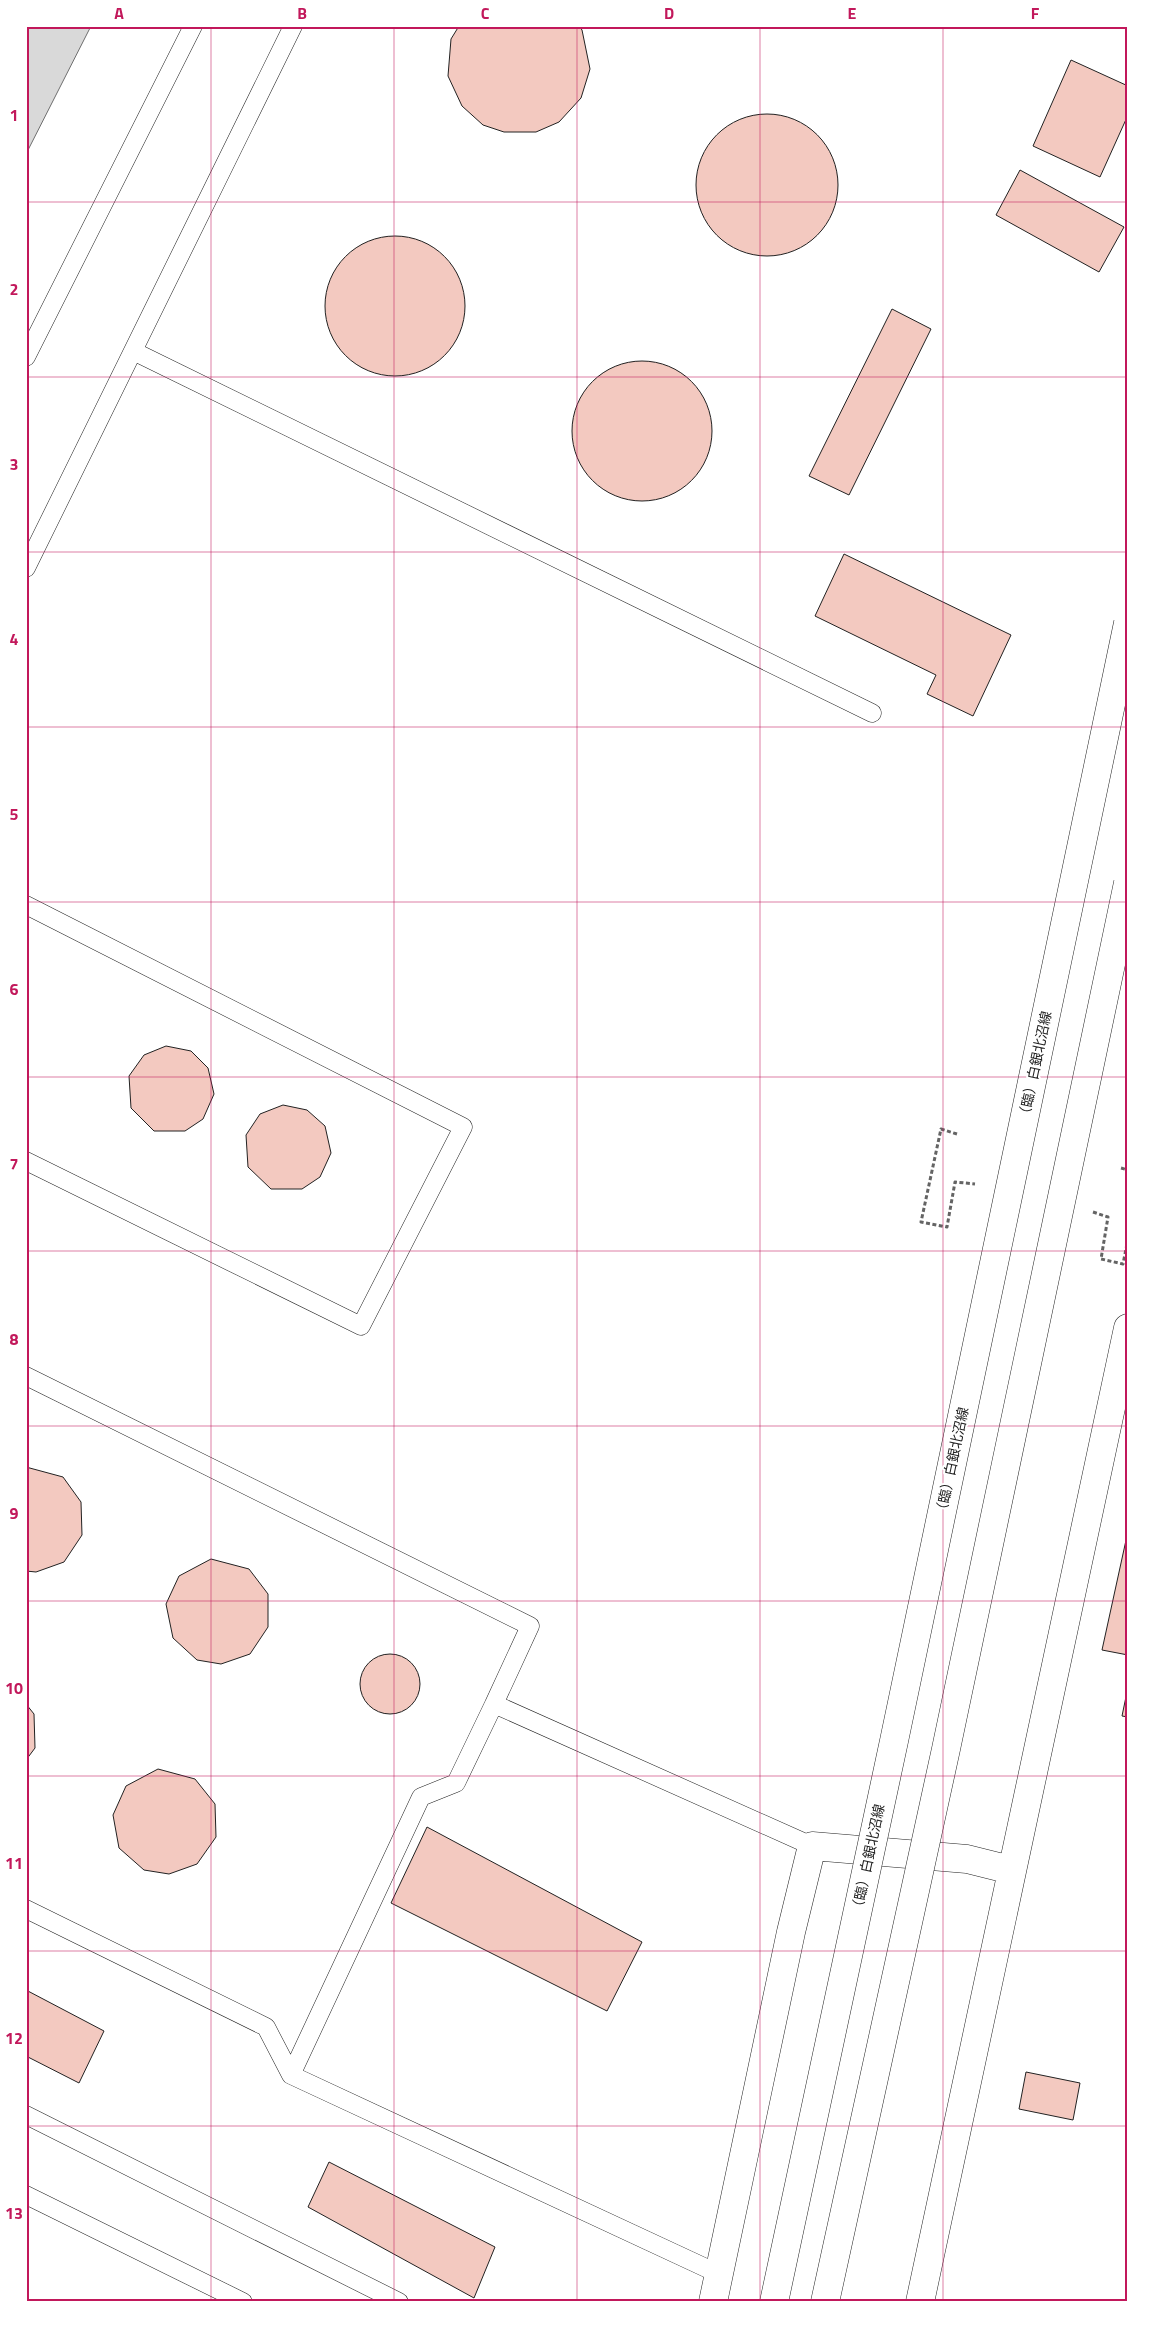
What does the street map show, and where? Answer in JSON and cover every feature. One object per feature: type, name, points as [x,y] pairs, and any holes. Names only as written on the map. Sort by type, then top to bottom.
[{"type":"street","name":"（臨）白銀北沼線","points":[[774,2302],[894,1741],[1128,623]]},
{"type":"street","points":[[825,2302],[944,1759],[1128,883]]},
{"type":"street","points":[[920,2302],[1128,1328]]},
{"type":"street","points":[[712,2302],[791,1932],[812,1846],[967,1859],[1011,1870]]},
{"type":"lane","points":[[26,357],[193,26]]},
{"type":"lane","points":[[26,568],[293,26]]},
{"type":"lane","points":[[133,351],[872,713]]},
{"type":"lane","points":[[26,905],[463,1127],[361,1326],[26,1161]]},
{"type":"lane","points":[[26,1376],[530,1626],[456,1783],[421,1797],[291,2075]]},
{"type":"lane","points":[[494,1704],[812,1846]]},
{"type":"lane","points":[[26,1909],[266,2027],[291,2075],[719,2274]]},
{"type":"lane","points":[[26,2115],[399,2302]]},
{"type":"lane","points":[[26,2195],[244,2302]]},
{"type":"path","points":[[957,1134],[941,1129],[921,1222],[947,1227],[955,1182],[978,1185]]},
{"type":"path","points":[[1121,1168],[1128,1170]]},
{"type":"path","points":[[1090,1211],[1108,1217],[1101,1259],[1123,1264],[1128,1239]]},
{"type":"shaded area","points":[[26,26],[91,26],[26,154]]},
{"type":"building","points":[[459,26],[579,26],[582,30],[590,69],[581,98],[559,122],[536,132],[504,132],[483,125],[462,106],[448,76],[451,39]]},
{"type":"building","points":[[1071,60],[1128,86],[1128,115],[1100,177],[1033,146]]},
{"type":"building","points":[[767,114],[794,120],[806,126],[817,135],[826,146],[832,158],[838,185],[832,212],[826,224],[817,235],[806,244],[794,250],[767,256],[740,250],[728,244],[717,235],[708,224],[702,212],[696,185],[702,158],[708,146],[717,135],[728,126],[740,120]]},
{"type":"building","points":[[1020,170],[1124,227],[1099,272],[996,215]]},
{"type":"building","points":[[395,236],[409,237],[422,241],[434,247],[445,256],[454,267],[460,279],[464,292],[464,320],[460,333],[454,345],[445,356],[434,365],[422,371],[409,375],[395,376],[381,375],[368,371],[356,365],[345,356],[336,345],[330,333],[326,320],[325,306],[326,292],[330,279],[336,267],[345,256],[356,247],[368,241],[381,237]]},
{"type":"building","points":[[892,309],[931,329],[849,495],[809,476]]},
{"type":"building","points":[[642,361],[656,362],[669,366],[681,372],[692,381],[701,392],[707,404],[711,417],[711,445],[707,458],[701,470],[692,481],[681,490],[669,496],[656,500],[642,501],[628,500],[615,496],[603,490],[592,481],[583,470],[577,458],[573,445],[572,431],[573,417],[577,404],[583,392],[592,381],[603,372],[615,366],[628,362]]},
{"type":"building","points":[[844,554],[1011,635],[973,716],[927,694],[936,675],[815,616]]},
{"type":"building","points":[[166,1046],[191,1051],[208,1068],[214,1094],[203,1119],[185,1131],[154,1131],[131,1108],[129,1076],[144,1055]]},
{"type":"building","points":[[283,1105],[307,1110],[325,1126],[331,1153],[320,1177],[302,1189],[271,1189],[248,1167],[246,1135],[260,1114]]},
{"type":"building","points":[[26,1467],[63,1477],[81,1502],[82,1535],[64,1562],[36,1572],[26,1571]]},
{"type":"building","points":[[1128,1531],[1128,1655],[1102,1650]]},
{"type":"building","points":[[211,1559],[249,1569],[268,1594],[268,1627],[250,1654],[221,1664],[197,1660],[173,1638],[166,1604],[179,1576]]},
{"type":"building","points":[[384,1654],[396,1654],[407,1659],[415,1667],[420,1678],[418,1696],[407,1709],[396,1714],[384,1714],[373,1709],[365,1701],[360,1690],[360,1678],[365,1667],[373,1659]]},
{"type":"building","points":[[1128,1687],[1128,1717],[1122,1716]]},
{"type":"building","points":[[26,1704],[34,1714],[35,1748],[26,1760]]},
{"type":"building","points":[[158,1769],[195,1779],[215,1804],[216,1837],[197,1864],[169,1874],[144,1870],[119,1848],[113,1815],[126,1786]]},
{"type":"building","points":[[427,1827],[642,1942],[607,2011],[391,1903]]},
{"type":"building","points":[[26,1990],[104,2031],[79,2083],[26,2056]]},
{"type":"building","points":[[1026,2072],[1080,2083],[1073,2120],[1019,2109]]},
{"type":"building","points":[[329,2162],[495,2247],[474,2298],[308,2207]]}]
